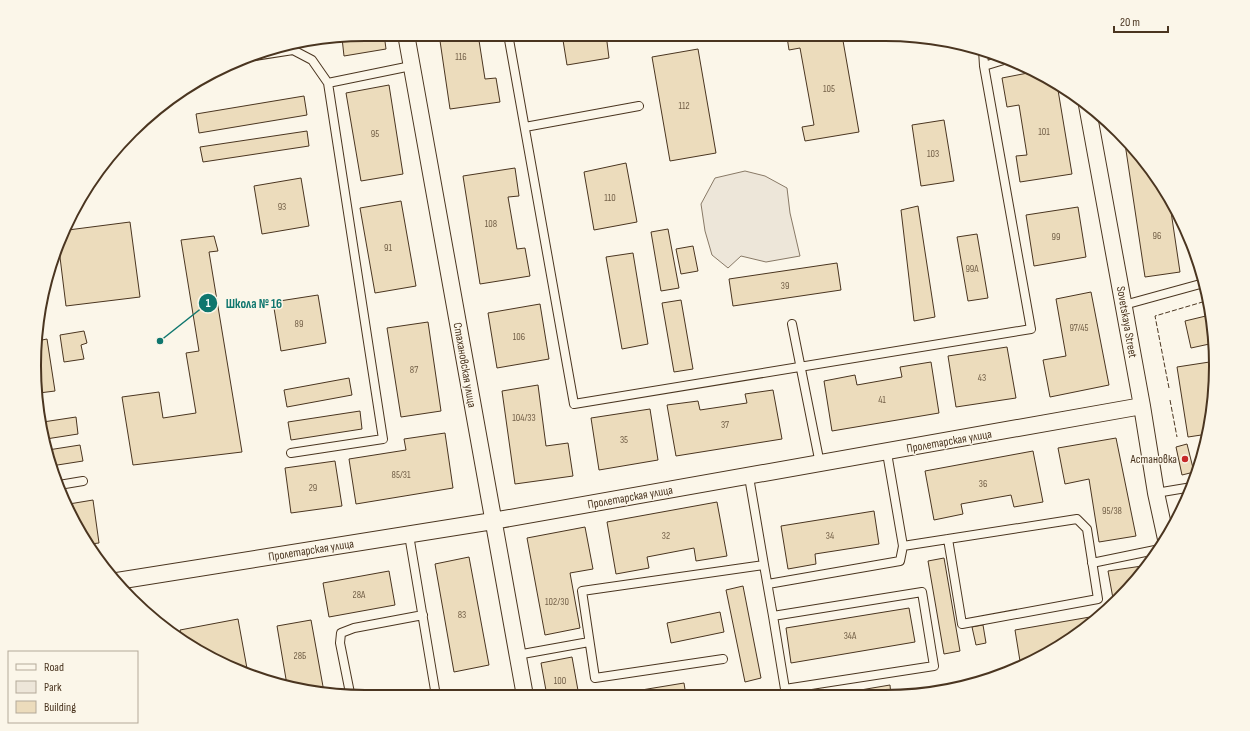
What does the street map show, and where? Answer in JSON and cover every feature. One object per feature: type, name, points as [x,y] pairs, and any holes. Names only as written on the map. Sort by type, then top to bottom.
[{"type":"street","name":"Стахановская улица","points":[[407,41],[524,690]]},
{"type":"street","name":"Sovetskaya Street","points":[[1089,114],[1164,531]]},
{"type":"street","name":"Пролетарская улица","points":[[123,580],[493,522],[887,453],[1142,406]]},
{"type":"lane","points":[[509,41],[574,404],[1031,329],[983,56]]},
{"type":"lane","points":[[285,51],[293,50],[312,60],[328,83],[383,439],[291,453]]},
{"type":"lane","points":[[984,66],[998,62]]},
{"type":"lane","points":[[328,83],[412,66]]},
{"type":"lane","points":[[525,127],[639,106]]},
{"type":"lane","points":[[1124,305],[1199,284]]},
{"type":"lane","points":[[792,324],[820,464]]},
{"type":"lane","points":[[768,584],[900,561],[903,546],[887,453]]},
{"type":"lane","points":[[749,476],[785,689],[934,666],[922,592],[773,616]]},
{"type":"lane","points":[[64,484],[83,481]]},
{"type":"lane","points":[[1156,493],[1185,488]]},
{"type":"lane","points":[[903,546],[948,539],[1078,519],[1087,529],[1098,599],[962,624],[948,539]]},
{"type":"lane","points":[[409,535],[435,690]]},
{"type":"lane","points":[[1092,563],[1151,551]]},
{"type":"lane","points":[[723,659],[595,678],[582,591],[764,564]]},
{"type":"lane","points":[[349,689],[340,643],[341,633],[354,628],[423,615]]},
{"type":"lane","points":[[517,655],[589,642]]},
{"type":"green space","points":[[745,171],[765,176],[787,188],[790,213],[800,256],[766,262],[741,256],[728,268],[712,255],[705,231],[701,204],[715,178]]},
{"type":"building","points":[[385,41],[386,49],[344,56],[342,42]]},
{"type":"building","points":[[440,41],[479,41],[485,79],[496,78],[500,102],[450,109]]},
{"type":"building","points":[[563,41],[607,41],[609,58],[567,65]]},
{"type":"building","points":[[788,41],[843,41],[859,132],[805,141],[802,127],[814,125],[800,48],[789,50]]},
{"type":"building","points":[[698,49],[716,153],[670,161],[652,57]]},
{"type":"building","points":[[1026,73],[1058,92],[1072,174],[1020,182],[1016,156],[1027,155],[1019,105],[1007,107],[1002,78]]},
{"type":"building","points":[[389,85],[403,174],[361,181],[346,93]]},
{"type":"building","points":[[304,96],[307,115],[199,133],[196,114]]},
{"type":"building","points":[[944,120],[954,181],[921,186],[912,125]]},
{"type":"building","points":[[307,131],[309,146],[203,162],[200,147]]},
{"type":"building","points":[[1126,150],[1142,168],[1171,213],[1180,272],[1145,277]]},
{"type":"building","points":[[626,163],[637,222],[594,230],[584,172]]},
{"type":"building","points":[[515,168],[519,196],[508,197],[517,249],[525,248],[530,276],[480,284],[463,176]]},
{"type":"building","points":[[301,178],[309,226],[262,234],[254,186]]},
{"type":"building","points":[[401,201],[416,286],[375,293],[360,208]]},
{"type":"building","points":[[918,206],[935,317],[914,321],[901,210]]},
{"type":"building","points":[[1078,207],[1086,257],[1034,266],[1026,215]]},
{"type":"building","points":[[130,222],[140,297],[66,306],[60,256],[71,230]]},
{"type":"building","points":[[668,229],[679,288],[661,291],[651,232]]},
{"type":"building","points":[[977,234],[988,298],[968,301],[957,237]]},
{"type":"building","points":[[214,236],[218,251],[209,252],[242,452],[133,465],[122,397],[159,392],[163,418],[196,413],[186,353],[199,351],[181,240]]},
{"type":"building","points":[[693,246],[698,271],[681,274],[676,249]]},
{"type":"building","points":[[633,253],[648,344],[622,349],[606,257]]},
{"type":"building","points":[[837,263],[841,290],[733,306],[729,279]]},
{"type":"building","points":[[1091,292],[1109,385],[1050,397],[1043,360],[1066,356],[1056,299]]},
{"type":"building","points":[[318,295],[326,343],[281,351],[273,302]]},
{"type":"building","points":[[681,300],[693,369],[674,372],[662,303]]},
{"type":"building","points":[[540,304],[549,359],[497,368],[488,313]]},
{"type":"building","points":[[1205,316],[1208,344],[1191,348],[1185,321]]},
{"type":"building","points":[[428,322],[441,411],[401,417],[387,328]]},
{"type":"building","points":[[84,331],[87,343],[81,345],[84,359],[64,362],[60,335]]},
{"type":"building","points":[[47,339],[55,391],[43,393],[41,366],[42,340]]},
{"type":"building","points":[[1007,347],[1016,398],[956,407],[948,356]]},
{"type":"building","points":[[931,362],[939,413],[832,431],[824,381],[855,375],[857,385],[902,377],[900,367]]},
{"type":"building","points":[[1209,362],[1206,408],[1202,435],[1188,437],[1177,367]]},
{"type":"building","points":[[349,378],[352,395],[287,407],[284,390]]},
{"type":"building","points":[[538,385],[546,446],[568,443],[573,476],[515,484],[502,391]]},
{"type":"building","points":[[773,390],[782,439],[676,456],[667,405],[698,401],[700,410],[747,403],[745,394]]},
{"type":"building","points":[[650,409],[658,460],[599,470],[591,418]]},
{"type":"building","points":[[360,411],[362,429],[291,440],[288,422]]},
{"type":"building","points":[[76,417],[78,434],[49,438],[46,422]]},
{"type":"building","points":[[445,433],[453,488],[356,504],[349,459],[406,450],[404,439]]},
{"type":"building","points":[[1116,438],[1136,536],[1099,542],[1089,479],[1065,484],[1058,448]]},
{"type":"building","name":"Астановка","points":[[1187,444],[1193,467],[1191,473],[1182,475],[1176,447]]},
{"type":"building","points":[[80,445],[83,461],[57,465],[52,449]]},
{"type":"building","points":[[1033,451],[1043,502],[1014,507],[1011,495],[961,504],[963,514],[934,520],[925,471]]},
{"type":"building","points":[[335,461],[342,506],[291,513],[285,468]]},
{"type":"building","points":[[93,500],[99,543],[94,544],[84,528],[72,504]]},
{"type":"building","points":[[717,502],[727,556],[696,561],[694,548],[647,557],[649,568],[616,574],[607,522]]},
{"type":"building","points":[[874,511],[879,544],[815,554],[816,564],[788,569],[781,526]]},
{"type":"building","points":[[585,527],[593,569],[570,573],[580,628],[545,635],[527,538]]},
{"type":"building","points":[[469,557],[489,665],[454,672],[435,564]]},
{"type":"building","points":[[944,558],[960,651],[944,654],[928,561]]},
{"type":"building","points":[[1139,566],[1113,596],[1108,571]]},
{"type":"building","points":[[389,571],[395,605],[329,617],[323,583]]},
{"type":"building","points":[[743,586],[761,678],[745,682],[726,590]]},
{"type":"building","points":[[909,608],[915,642],[791,663],[786,628]]},
{"type":"building","points":[[720,612],[724,632],[671,643],[667,623]]},
{"type":"building","points":[[1089,617],[1047,647],[1020,660],[1015,630]]},
{"type":"building","points":[[238,619],[247,667],[203,647],[180,630]]},
{"type":"building","points":[[311,620],[323,687],[286,680],[277,626]]},
{"type":"building","points":[[983,625],[986,643],[976,645],[972,627]]},
{"type":"building","points":[[572,657],[578,690],[546,690],[541,663]]},
{"type":"building","points":[[684,683],[685,690],[641,690]]},
{"type":"building","points":[[890,685],[890,690],[884,690],[860,690]]},
{"type":"fence","points":[[1169,388],[1155,316],[1203,302]]},
{"type":"fence","points":[[1170,400],[1177,437]]},
{"type":"place","name":"Школа № 16","points":[[160,341]]},
{"type":"place","name":"Астановка","points":[[1185,459]]}]
